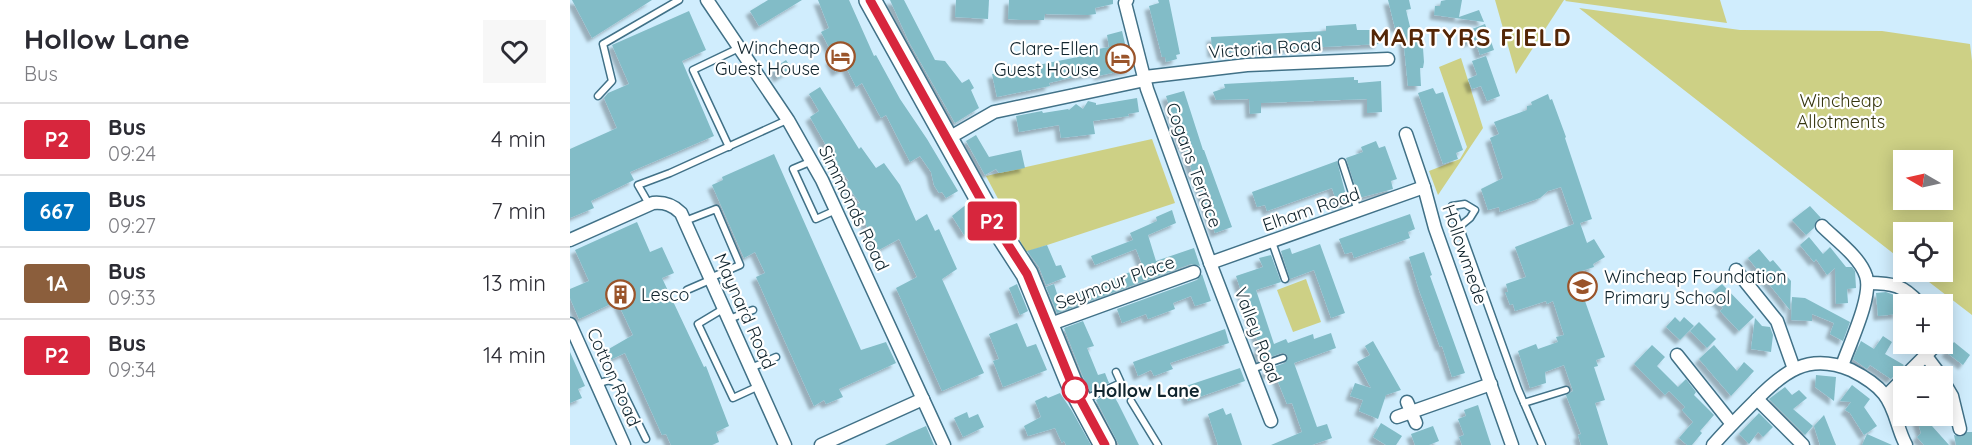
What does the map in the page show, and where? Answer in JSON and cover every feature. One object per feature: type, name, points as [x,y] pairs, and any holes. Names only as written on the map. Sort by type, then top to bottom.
[{"type":"highway","points":[[870,0],[994,223],[1027,274],[1080,401],[1102,444]]},
{"type":"street","name":"Simmonds Road","points":[[707,0],[788,120],[812,161],[837,210],[944,445]]},
{"type":"street","name":"Cogans Terrace","points":[[1127,0],[1125,3],[1145,78],[1210,263]]},
{"type":"street","name":"Victoria Road","points":[[947,139],[994,112],[1145,78],[1247,65],[1388,59]]},
{"type":"street","name":"Hollowmede","points":[[1406,134],[1435,228],[1512,445]]},
{"type":"street","name":"Elham Road","points":[[1210,263],[1424,187]]},
{"type":"street","name":"Maynard Road","points":[[649,204],[662,202],[674,206],[681,213],[785,445]]},
{"type":"street","points":[[570,240],[649,204]]},
{"type":"street","points":[[1822,226],[1857,261],[1866,274],[1868,283],[1867,296],[1842,366]]},
{"type":"street","name":"Valley Road","points":[[1210,263],[1271,420]]},
{"type":"street","points":[[1736,270],[1777,321],[1794,369]]},
{"type":"street","name":"Seymour Place","points":[[1048,325],[1194,272]]},
{"type":"street","points":[[1868,283],[1885,283],[1901,287],[1909,294]]},
{"type":"street","name":"Cotton Road","points":[[570,324],[624,445]]},
{"type":"street","points":[[1677,355],[1731,424]]},
{"type":"street","points":[[1916,366],[1926,356],[1933,366]]},
{"type":"street","points":[[1713,445],[1780,376],[1808,364],[1823,363],[1842,366],[1858,374],[1875,385],[1886,396],[1893,412]]},
{"type":"street","points":[[1397,417],[1491,384]]},
{"type":"street","points":[[1886,396],[1893,389]]},
{"type":"street","points":[[821,445],[923,399]]},
{"type":"street","points":[[1757,399],[1803,445]]},
{"type":"street","points":[[1953,400],[1960,429]]},
{"type":"street","points":[[1894,426],[1896,445]]},
{"type":"street","points":[[1899,426],[1906,445]]},
{"type":"lane","points":[[598,96],[612,81],[603,44],[679,0]]},
{"type":"lane","points":[[729,147],[693,70],[740,48]]},
{"type":"lane","points":[[649,204],[638,185],[788,120]]},
{"type":"lane","points":[[812,161],[793,169],[816,219],[837,210]]},
{"type":"lane","points":[[1342,162],[1359,211]]},
{"type":"lane","points":[[685,222],[716,209],[740,265],[687,290]]},
{"type":"lane","points":[[1459,226],[1524,403],[1542,445]]},
{"type":"lane","points":[[1272,242],[1285,279]]},
{"type":"lane","points":[[753,310],[726,314],[698,324],[733,398],[759,386]]},
{"type":"lane","points":[[750,368],[776,357]]},
{"type":"lane","points":[[1252,369],[1283,358]]},
{"type":"lane","points":[[1080,401],[1121,383],[1116,372]]},
{"type":"lane","points":[[597,385],[612,380],[619,384],[646,439]]},
{"type":"lane","points":[[1524,403],[1566,390]]},
{"type":"lane","points":[[1131,401],[1158,445]]},
{"type":"green space","points":[[1495,0],[1564,0],[1516,74]]},
{"type":"green space","points":[[1566,0],[1720,0],[1727,23],[1565,1]]},
{"type":"green space","name":"Wincheap Allotments","points":[[1579,8],[1740,30],[1882,31],[1970,44],[1972,61],[1972,315],[1953,300],[1953,294],[1945,294],[1929,282],[1953,282],[1953,222],[1893,222],[1893,253]]},
{"type":"green space","points":[[1461,58],[1483,128],[1438,195],[1429,171],[1460,159],[1467,147],[1439,67]]},
{"type":"green space","points":[[1152,139],[1175,203],[1026,252],[986,176]]},
{"type":"green space","points":[[1306,279],[1321,322],[1293,332],[1277,290]]},
{"type":"building","points":[[572,0],[652,0],[592,38]]},
{"type":"building","points":[[768,0],[802,0],[759,26],[750,11]]},
{"type":"building","points":[[818,0],[849,0],[874,56],[876,55],[900,99],[958,191],[946,198],[942,192],[939,193],[934,185],[931,172],[920,156],[910,162],[886,115],[881,118],[862,83],[856,87],[846,67],[836,72],[830,60],[834,57],[821,32],[829,28]]},
{"type":"building","points":[[890,0],[904,0],[935,60],[945,61],[962,83],[969,79],[979,108],[955,123],[909,42]]},
{"type":"building","points":[[956,0],[989,0],[988,19],[955,17]]},
{"type":"building","points":[[1009,0],[1113,0],[1113,4],[1095,8],[1096,14],[1045,14],[1044,20],[1021,20],[1008,19]]},
{"type":"building","points":[[1158,0],[1169,0],[1180,54],[1176,55],[1177,59],[1166,62],[1165,57],[1162,57],[1149,6],[1159,3]]},
{"type":"building","points":[[1388,0],[1409,0],[1411,9],[1406,10],[1412,35],[1422,34],[1424,62],[1423,68],[1420,68],[1421,86],[1408,86],[1402,27],[1395,28]]},
{"type":"building","points":[[1462,0],[1459,17],[1479,10],[1484,22],[1434,15],[1435,6],[1440,6],[1441,1]]},
{"type":"building","points":[[689,11],[706,50],[682,61],[714,136],[630,172],[634,180],[591,201],[594,208],[570,218],[570,149],[617,128],[604,98],[608,93],[629,84],[612,45]]},
{"type":"building","points":[[1356,24],[1357,30],[1374,30],[1379,44],[1212,53],[1211,37],[1326,31],[1326,26]]},
{"type":"building","points":[[1485,24],[1494,50],[1480,55],[1475,40],[1466,43],[1462,33]]},
{"type":"building","points":[[1122,31],[1131,69],[1098,76],[1098,72],[1078,76],[1049,83],[1050,86],[997,97],[992,74],[1093,54],[1093,50],[1109,47],[1107,35]]},
{"type":"building","points":[[1486,56],[1500,96],[1487,101],[1481,86],[1472,89],[1468,79],[1477,75],[1472,61]]},
{"type":"building","points":[[786,60],[792,69],[778,78],[773,69]]},
{"type":"building","points":[[1354,77],[1358,83],[1381,81],[1382,112],[1367,113],[1367,99],[1261,103],[1261,113],[1250,114],[1249,99],[1216,100],[1213,92],[1225,88],[1224,84]]},
{"type":"building","points":[[820,87],[859,149],[861,147],[876,168],[884,163],[900,185],[916,221],[927,214],[935,231],[939,229],[957,269],[942,279],[984,373],[942,391],[896,288],[917,277],[899,239],[877,251],[857,204],[860,203],[845,183],[849,181],[837,165],[810,117],[819,111],[809,94]]},
{"type":"building","points":[[1433,88],[1436,94],[1443,92],[1463,150],[1456,153],[1458,159],[1443,164],[1418,93]]},
{"type":"building","points":[[1184,91],[1232,227],[1215,233],[1166,96]]},
{"type":"building","points":[[1548,94],[1566,137],[1592,219],[1580,223],[1587,243],[1594,239],[1605,257],[1593,264],[1594,267],[1575,273],[1605,357],[1596,360],[1598,366],[1594,367],[1605,400],[1595,403],[1608,445],[1581,445],[1578,435],[1581,434],[1566,395],[1573,391],[1564,365],[1545,372],[1546,383],[1530,388],[1518,351],[1536,344],[1538,349],[1558,342],[1556,337],[1564,335],[1553,301],[1515,311],[1505,292],[1508,292],[1506,284],[1526,277],[1515,247],[1574,224],[1561,187],[1548,191],[1540,198],[1500,212],[1499,207],[1488,210],[1481,189],[1503,178],[1490,138],[1499,134],[1494,122],[1527,110],[1527,106],[1532,105],[1531,102]]},
{"type":"building","points":[[1137,98],[1139,112],[1128,114],[1129,116],[1093,121],[1095,134],[1061,138],[1059,125],[1019,132],[1016,116],[1042,111],[1043,113],[1069,110],[1076,104],[1083,109],[1088,101],[1096,105]]},
{"type":"building","points":[[976,135],[989,157],[1021,150],[1025,168],[999,173],[996,169],[985,175],[966,141]]},
{"type":"building","points":[[1376,141],[1379,148],[1385,146],[1397,179],[1391,181],[1393,189],[1359,198],[1346,158],[1363,152],[1361,147]]},
{"type":"building","points":[[774,154],[861,350],[886,342],[896,363],[839,389],[843,397],[826,404],[824,400],[814,406],[756,277],[765,273],[755,252],[744,258],[712,185],[723,180],[722,177]]},
{"type":"building","points":[[1337,161],[1348,203],[1338,206],[1332,188],[1267,211],[1265,205],[1257,207],[1252,192]]},
{"type":"building","points":[[968,203],[978,221],[976,227],[964,235],[952,216]]},
{"type":"building","points":[[1810,206],[1821,218],[1806,235],[1792,220]]},
{"type":"building","points":[[1172,210],[1176,223],[1148,235],[1156,261],[1194,248],[1200,266],[1191,264],[1057,313],[1046,287],[1054,284],[1059,300],[1143,267],[1136,249],[1095,265],[1091,256],[1133,240],[1130,233],[1157,221],[1156,217]]},
{"type":"building","points":[[1410,214],[1415,229],[1408,232],[1410,238],[1354,258],[1352,252],[1345,254],[1339,239]]},
{"type":"building","points":[[637,222],[650,252],[662,247],[674,273],[662,278],[704,367],[706,366],[729,426],[716,432],[719,442],[712,445],[671,445],[666,434],[662,435],[625,353],[610,360],[607,350],[633,335],[617,301],[579,319],[570,298],[570,289],[589,281],[575,250]]},
{"type":"building","points":[[1809,237],[1823,254],[1830,247],[1846,267],[1852,267],[1855,271],[1856,288],[1847,289],[1848,303],[1836,304],[1835,268],[1827,275],[1816,259],[1814,262],[1800,245]]},
{"type":"building","points":[[1320,244],[1345,313],[1331,318],[1314,270],[1290,279],[1281,251],[1290,248],[1292,254]]},
{"type":"building","points":[[1047,245],[1056,266],[1061,265],[1066,277],[1046,285],[1039,267],[1027,251]]},
{"type":"building","points":[[1759,249],[1770,262],[1773,260],[1791,281],[1790,310],[1748,258]]},
{"type":"building","points":[[1424,252],[1432,275],[1430,276],[1465,373],[1452,377],[1409,257]]},
{"type":"building","points":[[1271,255],[1281,282],[1256,290],[1274,344],[1286,339],[1288,343],[1313,334],[1314,339],[1331,333],[1336,348],[1294,363],[1317,427],[1327,424],[1332,438],[1312,445],[1271,445],[1302,432],[1292,403],[1287,404],[1274,372],[1266,375],[1265,370],[1285,363],[1288,357],[1282,353],[1261,360],[1257,350],[1260,348],[1236,276],[1263,267],[1259,258]]},
{"type":"building","points":[[1202,274],[1211,301],[1195,306],[1191,296],[1173,303],[1175,309],[1148,319],[1146,314],[1122,323],[1117,309],[1197,280]]},
{"type":"building","points":[[1017,284],[1028,311],[1020,315],[1009,288]]},
{"type":"building","points":[[1722,284],[1754,317],[1739,331],[1720,311],[1723,308],[1710,294]]},
{"type":"building","points":[[1886,292],[1893,295],[1893,314],[1878,316],[1876,293]]},
{"type":"building","points":[[1792,297],[1805,298],[1850,322],[1843,341],[1830,334],[1834,323],[1812,314],[1812,321],[1791,320]]},
{"type":"building","points":[[1675,317],[1680,322],[1684,317],[1694,326],[1680,340],[1666,327]]},
{"type":"building","points":[[1755,318],[1762,326],[1770,327],[1773,335],[1771,352],[1751,349]]},
{"type":"building","points":[[1083,321],[1094,346],[1087,348],[1098,375],[1105,373],[1109,383],[1090,391],[1064,328]]},
{"type":"building","points":[[1699,322],[1716,339],[1707,348],[1690,331]]},
{"type":"building","points":[[1017,323],[1027,347],[1036,344],[1047,370],[1003,387],[993,361],[999,359],[989,334]]},
{"type":"building","points":[[1225,329],[1229,343],[1170,363],[1173,369],[1154,376],[1151,370],[1138,376],[1133,362]]},
{"type":"building","points":[[1883,336],[1892,342],[1885,354],[1904,365],[1893,366],[1891,379],[1870,365],[1867,369],[1853,359],[1861,341],[1874,349]]},
{"type":"building","points":[[1373,341],[1401,390],[1386,395],[1378,419],[1359,411],[1363,400],[1350,396],[1355,383],[1371,388],[1357,362],[1370,355],[1365,346]]},
{"type":"building","points":[[1953,343],[1970,355],[1963,365],[1949,354],[1953,354]]},
{"type":"building","points":[[1652,345],[1665,357],[1657,366],[1678,387],[1686,379],[1696,392],[1694,395],[1714,415],[1700,431],[1702,433],[1692,445],[1687,445],[1679,438],[1693,422],[1682,410],[1685,407],[1669,391],[1665,395],[1634,364]]},
{"type":"building","points":[[1714,345],[1737,371],[1744,362],[1754,371],[1731,396],[1699,359]]},
{"type":"building","points":[[570,352],[585,386],[578,389],[582,398],[570,403]]},
{"type":"building","points":[[1240,368],[1245,381],[1188,401],[1183,387]]},
{"type":"building","points":[[1816,375],[1836,377],[1834,401],[1815,387]]},
{"type":"building","points":[[1852,385],[1870,399],[1864,407],[1877,426],[1864,435],[1850,413],[1845,410],[1851,402],[1840,401]]},
{"type":"building","points":[[1785,387],[1792,395],[1799,390],[1807,398],[1793,409],[1813,426],[1805,435],[1769,399]]},
{"type":"building","points":[[1060,393],[1091,445],[1066,445],[1064,441],[1062,443],[1055,428],[1028,436],[1024,426],[1041,417],[1035,401]]},
{"type":"building","points":[[1112,393],[1139,445],[1119,445],[1096,400]]},
{"type":"building","points":[[1478,405],[1491,445],[1462,445],[1459,437],[1464,435],[1458,419],[1466,416],[1464,410]]},
{"type":"building","points":[[1223,408],[1226,415],[1231,413],[1242,445],[1218,445],[1208,414]]},
{"type":"building","points":[[967,412],[969,418],[978,414],[984,427],[963,437],[954,418]]},
{"type":"building","points":[[1759,413],[1773,427],[1763,437],[1758,432],[1749,444],[1739,434]]},
{"type":"building","points":[[1824,415],[1836,445],[1820,445],[1814,426]]},
{"type":"building","points":[[1381,423],[1402,436],[1396,445],[1386,445],[1373,437]]},
{"type":"building","points":[[926,426],[934,445],[885,445],[910,433]]},
{"type":"building","points":[[1433,426],[1439,441],[1429,445],[1415,445],[1411,434]]},
{"type":"building","points":[[1919,426],[1932,426],[1949,445],[1924,445],[1917,437],[1921,433]]},
{"type":"building","points":[[1967,432],[1972,432],[1972,445],[1956,445],[1954,435],[1961,437]]},
{"type":"building","points":[[1867,434],[1892,445],[1862,445]]},
{"type":"bus line","name":"P2","points":[[870,0],[994,223],[1027,274],[1071,382],[1105,445]]},
{"type":"place","name":"Wincheap Guest House","points":[[841,57]]},
{"type":"place","name":"Clare-Ellen Guest House","points":[[1120,58]]},
{"type":"place","name":"Wincheap Foundation Primary School","points":[[1583,286]]},
{"type":"place","name":"Lesco","points":[[620,294]]},
{"type":"place","name":"Hollow Lane","points":[[1075,390]]},
{"type":"district","name":"MARTYRS FIELD","points":[[1471,37]]}]
